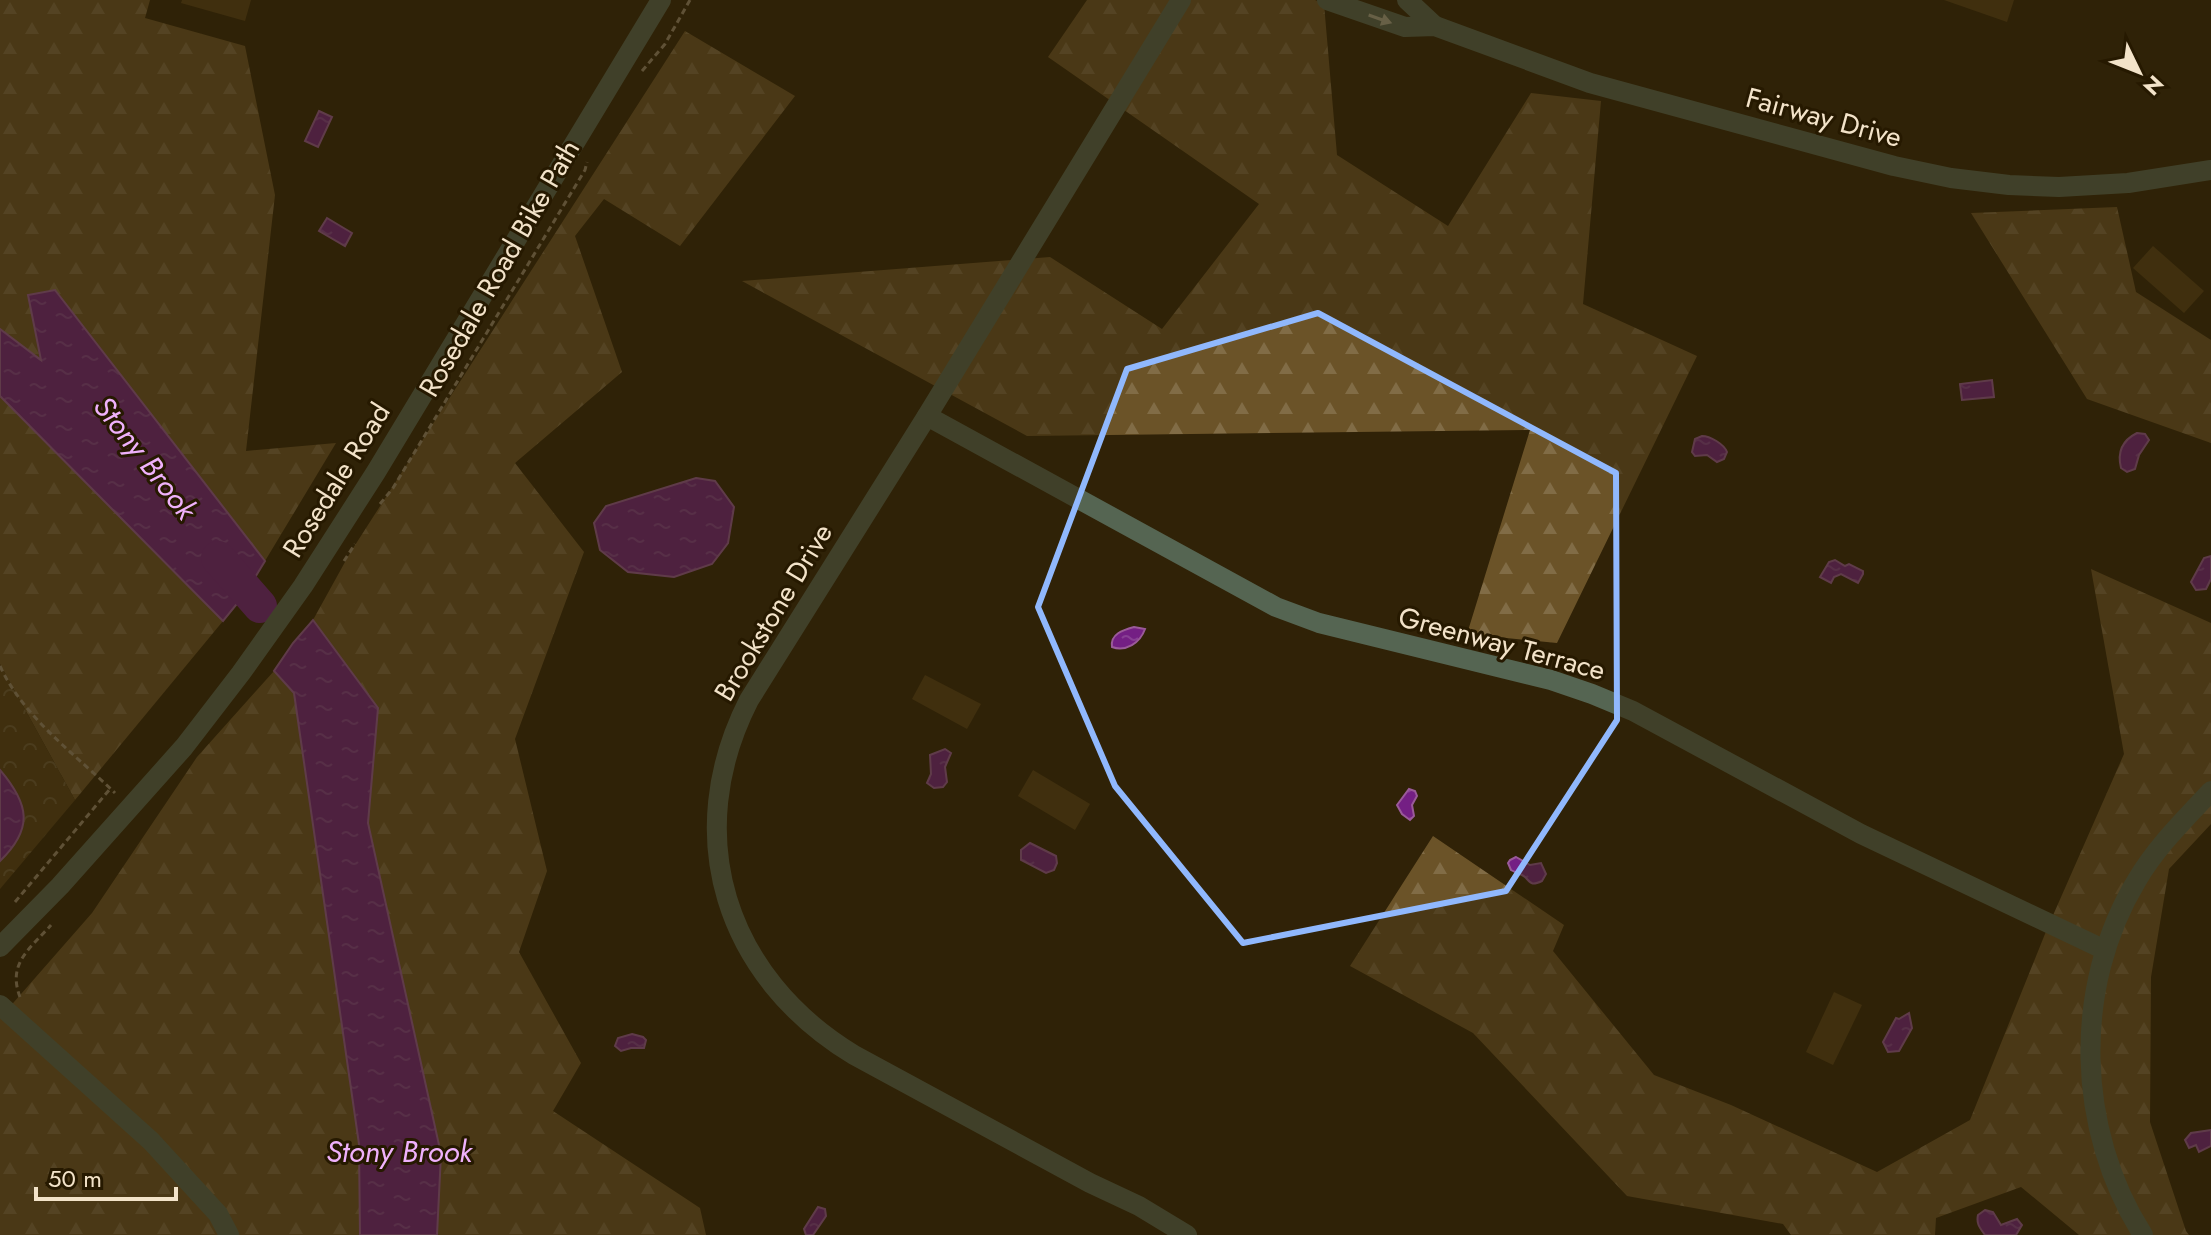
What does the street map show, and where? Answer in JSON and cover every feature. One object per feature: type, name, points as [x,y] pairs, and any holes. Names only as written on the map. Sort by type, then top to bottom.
[{"type":"street","name":"Rosedale Road","points":[[0,947],[131,809],[184,747],[303,586],[376,472],[661,0]]},
{"type":"street","name":"Brookstone Drive","points":[[1181,0],[927,416],[756,688],[735,728],[724,763],[717,803],[717,840],[720,871],[729,906],[743,940],[758,968],[780,997],[806,1022],[831,1041],[1076,1175],[1139,1206],[1187,1235]]},
{"type":"street","name":"Fairway Drive","points":[[1327,0],[1405,27],[1435,26],[1590,83],[1894,166],[1951,178],[2059,187],[2128,183],[2211,170]]},
{"type":"street","name":"Fairway Drive","points":[[1407,0],[1435,26]]},
{"type":"street","name":"Greenway Terrace","points":[[927,416],[1276,607],[1319,623],[1551,680],[1592,694],[1633,711],[1861,834],[2105,950]]},
{"type":"street","points":[[2143,1235],[2105,1153],[2095,1112],[2090,1071],[2095,994],[2105,950],[2135,882],[2155,852],[2211,791]]},
{"type":"street","points":[[0,1005],[151,1141],[218,1214],[229,1235]]},
{"type":"path","points":[[638,76],[665,44],[690,0]]},
{"type":"path","name":"Rosedale Road Bike Path","points":[[378,506],[393,488],[585,170],[588,155]]},
{"type":"path","points":[[342,564],[357,541]]},
{"type":"path","points":[[0,666],[21,700],[42,724],[131,809]]},
{"type":"path","points":[[12,905],[110,789]]},
{"type":"highlighted area","points":[[1318,313],[1616,473],[1617,720],[1506,891],[1243,943],[1115,786],[1038,607],[1127,369]]},
{"type":"green space","points":[[0,0],[150,0],[145,18],[245,46],[275,195],[246,451],[336,443],[265,561],[55,290],[41,361],[0,329]]},
{"type":"green space","points":[[182,0],[251,0],[245,21],[181,3]]},
{"type":"green space","points":[[1087,0],[1315,0],[1324,4],[1337,155],[1448,226],[1531,93],[1601,101],[1583,304],[1697,356],[1557,643],[1467,634],[1530,430],[1027,436],[742,281],[1050,257],[1162,329],[1259,204],[1048,57]]},
{"type":"green space","points":[[1944,0],[2014,0],[2007,22]]},
{"type":"green space","points":[[685,31],[795,96],[680,246],[604,199],[575,236],[622,372],[515,463],[584,552],[515,739],[547,871],[519,952],[581,1063],[553,1111],[700,1208],[706,1235],[437,1235],[441,1154],[368,823],[378,708],[313,620],[350,553]]},
{"type":"green space","points":[[2117,207],[2136,292],[2211,340],[2211,443],[2087,399],[1971,213]]},
{"type":"green space","points":[[2153,246],[2204,291],[2184,313],[2133,268]]},
{"type":"green space","points":[[0,396],[223,621],[75,800],[0,664]]},
{"type":"green space","points":[[2091,569],[2211,623],[2211,824],[2169,869],[2151,977],[2150,1122],[2189,1235],[2079,1235],[2021,1187],[1936,1218],[1935,1235],[1791,1235],[1783,1224],[1627,1196],[1473,1033],[1350,966],[1433,836],[1564,925],[1553,951],[1654,1075],[1731,1105],[1877,1172],[1970,1120],[2047,929],[2124,754]]},
{"type":"green space","points":[[0,664],[75,800],[0,889]]},
{"type":"green space","points":[[274,671],[294,693],[359,1144],[360,1235],[0,1235],[0,1018],[92,913],[197,757]]},
{"type":"green space","points":[[925,675],[981,704],[967,729],[912,699]]},
{"type":"green space","points":[[1033,770],[1090,804],[1075,830],[1018,796]]},
{"type":"green space","points":[[1834,992],[1862,1005],[1833,1065],[1806,1052]]},
{"type":"water","points":[[319,111],[332,117],[318,147],[305,141]]},
{"type":"water","points":[[327,218],[352,233],[345,246],[319,231]]},
{"type":"water","points":[[55,290],[265,561],[245,594],[223,621],[0,396],[0,329],[41,360],[28,295]]},
{"type":"water","points":[[1992,380],[1994,397],[1962,400],[1960,384]]},
{"type":"water","points":[[2137,433],[2145,434],[2149,440],[2139,455],[2135,469],[2127,472],[2121,468],[2121,452],[2128,439]]},
{"type":"water","points":[[1702,436],[1723,446],[1727,452],[1724,459],[1717,462],[1707,455],[1695,456],[1692,452],[1695,439]]},
{"type":"water","points":[[696,478],[715,481],[734,507],[728,543],[712,564],[674,577],[628,572],[600,550],[594,523],[606,506]]},
{"type":"water","points":[[2211,556],[2211,579],[2206,589],[2196,590],[2191,582],[2204,558]]},
{"type":"water","points":[[1835,560],[1863,571],[1858,583],[1841,574],[1834,577],[1831,583],[1820,577],[1829,562]]},
{"type":"water","name":"Stony Brook","points":[[313,620],[378,708],[368,823],[441,1154],[437,1235],[360,1235],[359,1144],[294,693],[274,671]]},
{"type":"water","points":[[1134,627],[1145,629],[1136,642],[1127,647],[1112,647],[1115,636]]},
{"type":"water","points":[[945,749],[951,753],[945,767],[947,782],[943,787],[934,788],[927,783],[931,774],[930,755]]},
{"type":"water","points":[[0,770],[17,794],[24,816],[18,838],[0,861]]},
{"type":"water","points":[[1409,789],[1415,791],[1417,796],[1412,805],[1414,816],[1410,820],[1397,805]]},
{"type":"water","points":[[1030,843],[1056,856],[1054,870],[1046,873],[1021,860],[1021,850]]},
{"type":"water","points":[[1516,857],[1530,865],[1541,863],[1546,874],[1542,881],[1532,883],[1511,870],[1508,863]]},
{"type":"water","points":[[1909,1013],[1912,1028],[1899,1051],[1888,1052],[1883,1042],[1896,1018]]},
{"type":"water","points":[[632,1034],[646,1040],[644,1048],[621,1051],[615,1046],[618,1038]]},
{"type":"water","points":[[2211,1130],[2211,1146],[2199,1152],[2196,1145],[2189,1148],[2185,1140],[2191,1133]]},
{"type":"water","points":[[818,1207],[825,1209],[826,1216],[813,1235],[806,1235],[804,1229]]},
{"type":"water","points":[[1985,1210],[1993,1212],[2001,1225],[2017,1219],[2022,1225],[2016,1235],[1985,1235],[1979,1226],[1978,1215]]},
{"type":"waterway","name":"Stony Brook","points":[[218,558],[260,606]]}]
